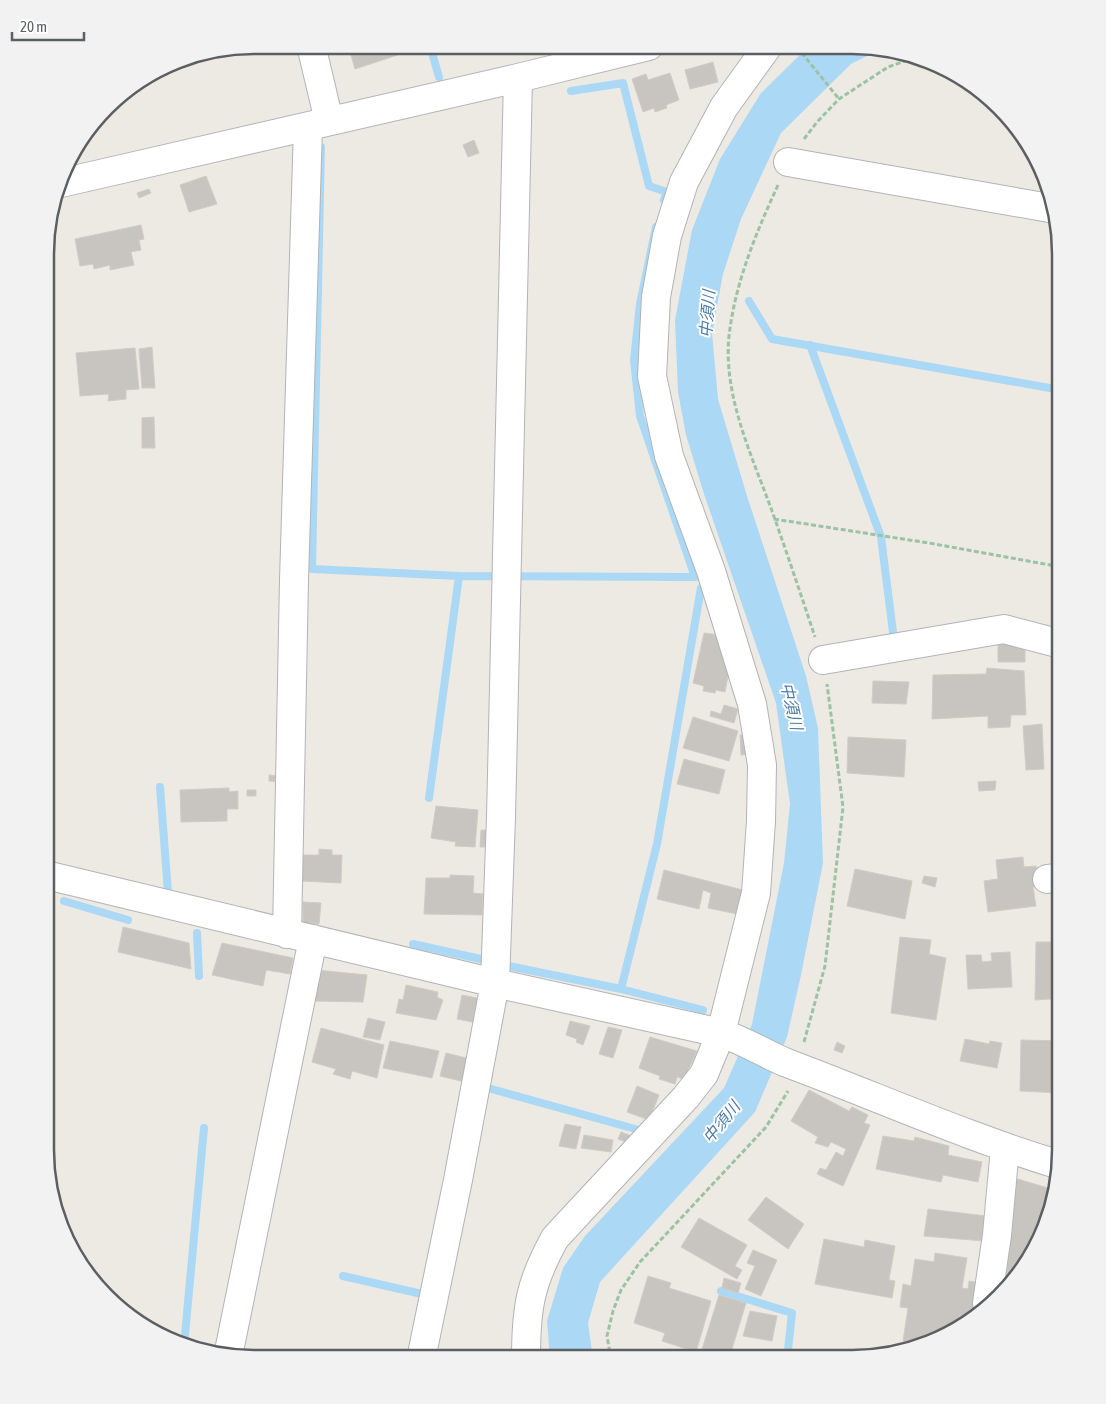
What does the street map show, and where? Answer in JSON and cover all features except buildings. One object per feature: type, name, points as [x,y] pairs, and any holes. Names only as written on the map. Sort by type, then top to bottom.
[{"type":"street","points":[[287,934],[294,560],[319,124],[312,54]]},
{"type":"street","points":[[67,182],[518,78],[586,54]]},
{"type":"street","points":[[526,1350],[526,1322],[531,1293],[540,1264],[554,1238],[692,1089],[729,1036],[756,893],[761,822],[762,765],[752,704],[710,571],[669,456],[652,376],[656,298],[667,236],[684,182],[724,107],[762,54]]},
{"type":"street","points":[[423,1350],[458,1180],[494,983],[501,817],[518,78]]},
{"type":"street","points":[[788,162],[1046,207]]},
{"type":"street","points":[[823,660],[1004,629],[1052,642]]},
{"type":"street","points":[[54,877],[494,983],[729,1036],[785,1062],[1005,1148],[1052,1163]]},
{"type":"street","points":[[229,1349],[313,940]]},
{"type":"street","points":[[988,1298],[997,1235],[1005,1148]]},
{"type":"path","points":[[803,54],[839,99]]},
{"type":"path","points":[[774,519],[929,543],[1052,565]]},
{"type":"water","name":"中須川","points":[[801,54],[870,54],[851,64],[781,133],[741,219],[723,274],[712,333],[718,399],[747,496],[806,676],[818,728],[823,863],[787,1037],[755,1112],[600,1282],[588,1323],[592,1350],[549,1350],[547,1321],[563,1268],[585,1236],[724,1088],[752,1024],[784,863],[790,804],[776,703],[704,494],[686,435],[678,392],[675,320],[692,230],[720,159],[761,93]]},
{"type":"waterway","points":[[432,54],[439,77]]},
{"type":"waterway","points":[[571,91],[623,83],[649,186],[667,192],[664,200]]},
{"type":"waterway","points":[[321,147],[312,569],[459,576],[429,798]]},
{"type":"waterway","points":[[459,576],[695,577],[640,416],[634,360],[640,304],[656,227]]},
{"type":"waterway","points":[[749,301],[772,339],[1052,388]]},
{"type":"waterway","points":[[810,345],[881,537],[894,640],[897,639]]},
{"type":"waterway","points":[[701,588],[657,844],[621,989],[703,1010]]},
{"type":"waterway","points":[[160,787],[168,892]]},
{"type":"waterway","points":[[64,901],[128,920]]},
{"type":"waterway","points":[[197,933],[199,976]]},
{"type":"waterway","points":[[413,944],[485,960]]},
{"type":"waterway","points":[[504,965],[621,989]]},
{"type":"waterway","points":[[486,1083],[484,1087],[639,1130]]},
{"type":"waterway","points":[[185,1338],[204,1128]]},
{"type":"waterway","points":[[343,1276],[422,1294]]},
{"type":"waterway","points":[[721,1291],[792,1313],[788,1350]]}]
